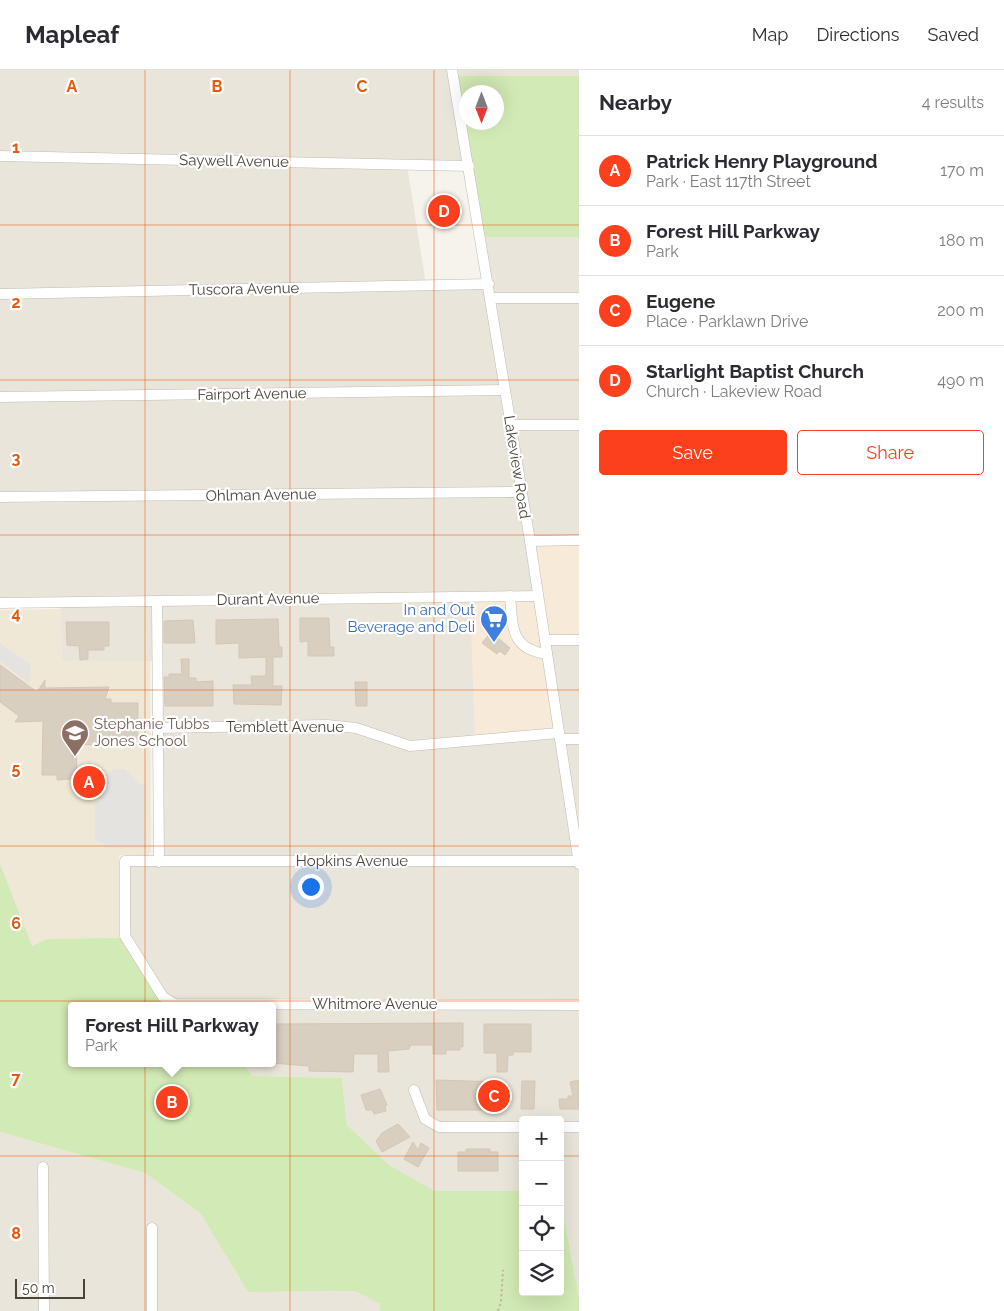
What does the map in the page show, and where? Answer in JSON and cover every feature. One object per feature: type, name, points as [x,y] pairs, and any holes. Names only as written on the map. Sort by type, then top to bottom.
[{"type":"street","name":"Lakeview Road","points":[[452,70],[491,298],[559,736],[576,820],[579,863]]},
{"type":"street","name":"Saywell Avenue","points":[[0,156],[469,166]]},
{"type":"street","name":"Tuscora Avenue","points":[[0,294],[488,284]]},
{"type":"street","points":[[491,298],[579,298]]},
{"type":"street","name":"Fairport Avenue","points":[[0,397],[505,390]]},
{"type":"street","points":[[510,425],[579,424]]},
{"type":"street","name":"Ohlman Avenue","points":[[0,497],[521,492]]},
{"type":"street","points":[[530,541],[579,540]]},
{"type":"street","points":[[510,596],[512,624],[517,637],[527,650],[547,654]]},
{"type":"street","name":"Durant Avenue","points":[[0,603],[537,596]]},
{"type":"street","points":[[157,601],[159,862]]},
{"type":"street","points":[[545,640],[579,640]]},
{"type":"street","name":"Temblett Avenue","points":[[158,728],[327,725],[356,728],[410,746],[559,736],[579,739]]},
{"type":"street","name":"Hopkins Avenue","points":[[170,1002],[163,997],[125,936],[125,861],[579,863]]},
{"type":"street","name":"Whitmore Avenue","points":[[276,1004],[579,1005]]},
{"type":"street","points":[[414,1090],[425,1119],[439,1127],[519,1127]]},
{"type":"street","points":[[564,1127],[579,1127]]},
{"type":"street","points":[[43,1167],[44,1311]]},
{"type":"street","points":[[152,1228],[152,1311]]},
{"type":"path","points":[[498,1311],[502,1302],[503,1270]]},
{"type":"shaded area","points":[[0,70],[579,70],[579,76],[453,76],[459,110],[459,130],[463,130],[469,166],[407,165],[426,285],[488,284],[481,237],[579,237],[579,540],[545,640],[579,640],[579,1298],[564,1218],[564,1116],[519,1116],[519,1191],[435,1191],[389,1165],[347,1125],[342,1078],[253,1076],[246,1067],[276,1067],[276,1002],[170,1002],[125,936],[125,861],[159,861],[157,661],[62,661],[60,602],[0,603]]},
{"type":"shaded area","points":[[579,540],[579,640],[546,640],[558,733],[475,741],[470,597],[536,596],[530,541]]},
{"type":"shaded area","name":"Stephanie Tubbs Jones School","points":[[61,609],[62,661],[150,661],[151,852],[148,856],[119,855],[119,939],[47,939],[0,960],[0,610]]},
{"type":"shaded area","points":[[0,643],[31,665],[29,683],[0,661]]},
{"type":"shaded area","points":[[114,769],[125,769],[139,784],[146,784],[146,848],[106,848],[102,842],[95,841],[95,803],[102,801],[104,776]]},
{"type":"shaded area","points":[[0,1132],[145,1173],[200,1213],[248,1292],[355,1291],[380,1304],[380,1311],[0,1311]]},
{"type":"green space","points":[[453,76],[579,76],[579,237],[481,237],[462,130],[504,130],[504,85],[459,85],[459,110]]},
{"type":"green space","points":[[89,771],[104,776],[102,799],[85,798],[79,790],[76,778],[82,772]]},
{"type":"green space","points":[[0,864],[32,946],[47,939],[126,938],[163,997],[186,1002],[68,1002],[68,1067],[246,1067],[253,1076],[342,1078],[347,1125],[389,1165],[435,1191],[519,1191],[519,1296],[564,1296],[564,1218],[579,1298],[579,1311],[380,1311],[380,1304],[355,1291],[248,1292],[200,1213],[145,1173],[0,1132]]},
{"type":"building","points":[[300,618],[329,618],[330,647],[334,647],[334,656],[308,656],[308,641],[300,642]]},
{"type":"building","points":[[278,619],[279,647],[282,647],[282,657],[273,657],[273,686],[282,686],[281,705],[234,704],[233,685],[252,685],[251,676],[266,676],[266,657],[239,658],[239,643],[216,644],[216,620]]},
{"type":"building","points":[[193,620],[195,643],[164,643],[164,621]]},
{"type":"building","points":[[66,622],[109,622],[109,646],[104,646],[104,650],[88,650],[88,659],[80,660],[79,646],[67,645]]},
{"type":"building","name":"In and Out Beverage and Deli","points":[[491,632],[510,648],[505,655],[500,651],[497,654],[482,643]]},
{"type":"building","points":[[181,659],[189,659],[189,678],[196,678],[196,682],[213,681],[213,706],[165,706],[164,677],[169,677],[169,674],[182,674]]},
{"type":"building","points":[[0,665],[37,692],[45,680],[45,688],[109,687],[105,699],[111,699],[111,703],[138,703],[138,739],[130,739],[130,744],[76,745],[77,775],[70,775],[70,779],[57,780],[57,775],[42,775],[43,721],[15,722],[19,716],[0,702]]},
{"type":"building","points":[[355,682],[367,682],[367,706],[356,706]]},
{"type":"building","points":[[463,1023],[463,1047],[460,1047],[460,1050],[446,1050],[446,1054],[433,1054],[433,1045],[411,1045],[409,1049],[388,1051],[389,1072],[378,1072],[378,1054],[354,1054],[353,1072],[309,1071],[309,1066],[276,1063],[276,1024]]},
{"type":"building","points":[[484,1024],[531,1024],[531,1052],[513,1052],[513,1055],[508,1055],[507,1072],[497,1072],[497,1053],[484,1053]]},
{"type":"building","points":[[436,1080],[500,1082],[500,1110],[437,1110]]},
{"type":"building","points":[[579,1080],[579,1109],[560,1109],[559,1099],[568,1099],[568,1096],[573,1096],[570,1082]]},
{"type":"building","points":[[522,1081],[535,1081],[534,1109],[521,1109]]},
{"type":"building","points":[[380,1089],[387,1105],[385,1106],[386,1111],[374,1114],[372,1110],[366,1110],[361,1095]]},
{"type":"building","points":[[398,1124],[410,1137],[382,1152],[376,1141],[382,1133]]},
{"type":"building","points":[[413,1142],[418,1150],[421,1143],[429,1148],[418,1167],[404,1159]]},
{"type":"building","points":[[466,1149],[490,1149],[490,1152],[498,1152],[498,1171],[458,1171],[458,1152],[466,1152]]},
{"type":"place","name":"Starlight Baptist Church","points":[[444,211]]},
{"type":"place","name":"In and Out Beverage and Deli","points":[[494,643]]},
{"type":"place","name":"Stephanie Tubbs Jones School","points":[[75,757]]},
{"type":"place","name":"Patrick Henry Playground","points":[[89,782]]},
{"type":"place","name":"Eugene","points":[[494,1096]]},
{"type":"place","name":"Forest Hill Parkway","points":[[172,1102]]}]
